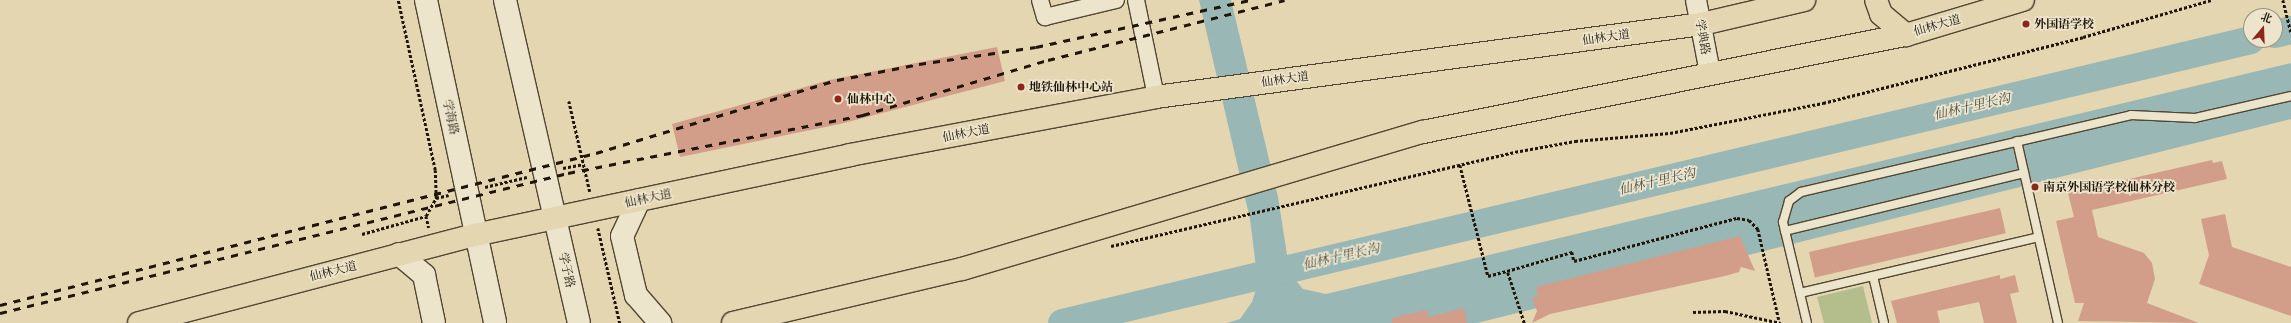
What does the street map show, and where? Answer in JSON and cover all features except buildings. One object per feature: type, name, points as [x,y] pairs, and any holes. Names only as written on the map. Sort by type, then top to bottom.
[{"type":"main road","name":"学海路","points":[[426,0],[475,235]]},
{"type":"main road","points":[[505,0],[554,218]]},
{"type":"main road","name":"仙林大道","points":[[139,323],[475,235],[639,200],[1156,96],[1702,24],[1804,0]]},
{"type":"main road","points":[[1876,0],[1881,14],[1906,34]]},
{"type":"main road","name":"仙林大道","points":[[733,323],[962,269],[1423,132],[1906,34],[2023,0]]},
{"type":"main road","points":[[639,200],[622,236],[636,295],[660,323]]},
{"type":"main road","name":"学子路","points":[[554,218],[579,323]]},
{"type":"main road","points":[[475,235],[495,323]]},
{"type":"main road","points":[[399,254],[424,275],[434,323]]},
{"type":"street","points":[[1040,0],[1045,17],[1116,0]]},
{"type":"street","points":[[1136,0],[1156,96]]},
{"type":"street","name":"学典路","points":[[1696,0],[1702,24],[1710,73]]},
{"type":"lane","points":[[1807,323],[1785,231],[1786,208],[1801,192],[2131,115],[2194,118],[2291,96]]},
{"type":"lane","points":[[2017,142],[2058,323]]},
{"type":"lane","points":[[1785,231],[2024,173]]},
{"type":"lane","points":[[1800,293],[2038,237]]},
{"type":"lane","points":[[1873,276],[1884,323]]},
{"type":"path","points":[[362,234],[426,216],[436,198],[435,170],[398,0]]},
{"type":"path","points":[[1102,248],[1575,141],[1670,133],[1823,103],[2211,0]]},
{"type":"path","points":[[2283,0],[2291,32]]},
{"type":"path","points":[[436,198],[583,164]]},
{"type":"path","points":[[1460,166],[1488,276],[1572,252],[1574,261],[1743,218],[1758,229],[1779,320],[1781,323]]},
{"type":"path","points":[[1507,271],[1524,323]]},
{"type":"path","points":[[1693,312],[1725,311],[1759,320],[1779,320]]},
{"type":"green space","points":[[1863,286],[1872,323],[1824,323],[1817,297]]},
{"type":"water","points":[[1199,0],[1231,0],[1278,197],[1290,274],[1303,289],[1326,294],[2291,63],[2291,119],[1477,323],[1227,323],[1240,319],[1252,302],[1258,283],[1250,219]]},
{"type":"waterway","name":"仙林十里长沟","points":[[2283,32],[2291,30]]},
{"type":"waterway","name":"仙林十里长沟","points":[[1062,323],[2243,42]]},
{"type":"railway","points":[[0,305],[596,153],[837,80],[919,64],[1036,47],[1249,0]]},
{"type":"railway","points":[[0,313],[568,173],[863,115],[1048,60],[1285,0]]},
{"type":"place","name":"外国语学校","points":[[2026,24]]},
{"type":"place","name":"地铁仙林中心站","points":[[1021,87]]},
{"type":"place","name":"仙林中心","points":[[838,99]]},
{"type":"place","name":"南京外国语学校仙林分校","points":[[2035,187]]}]
